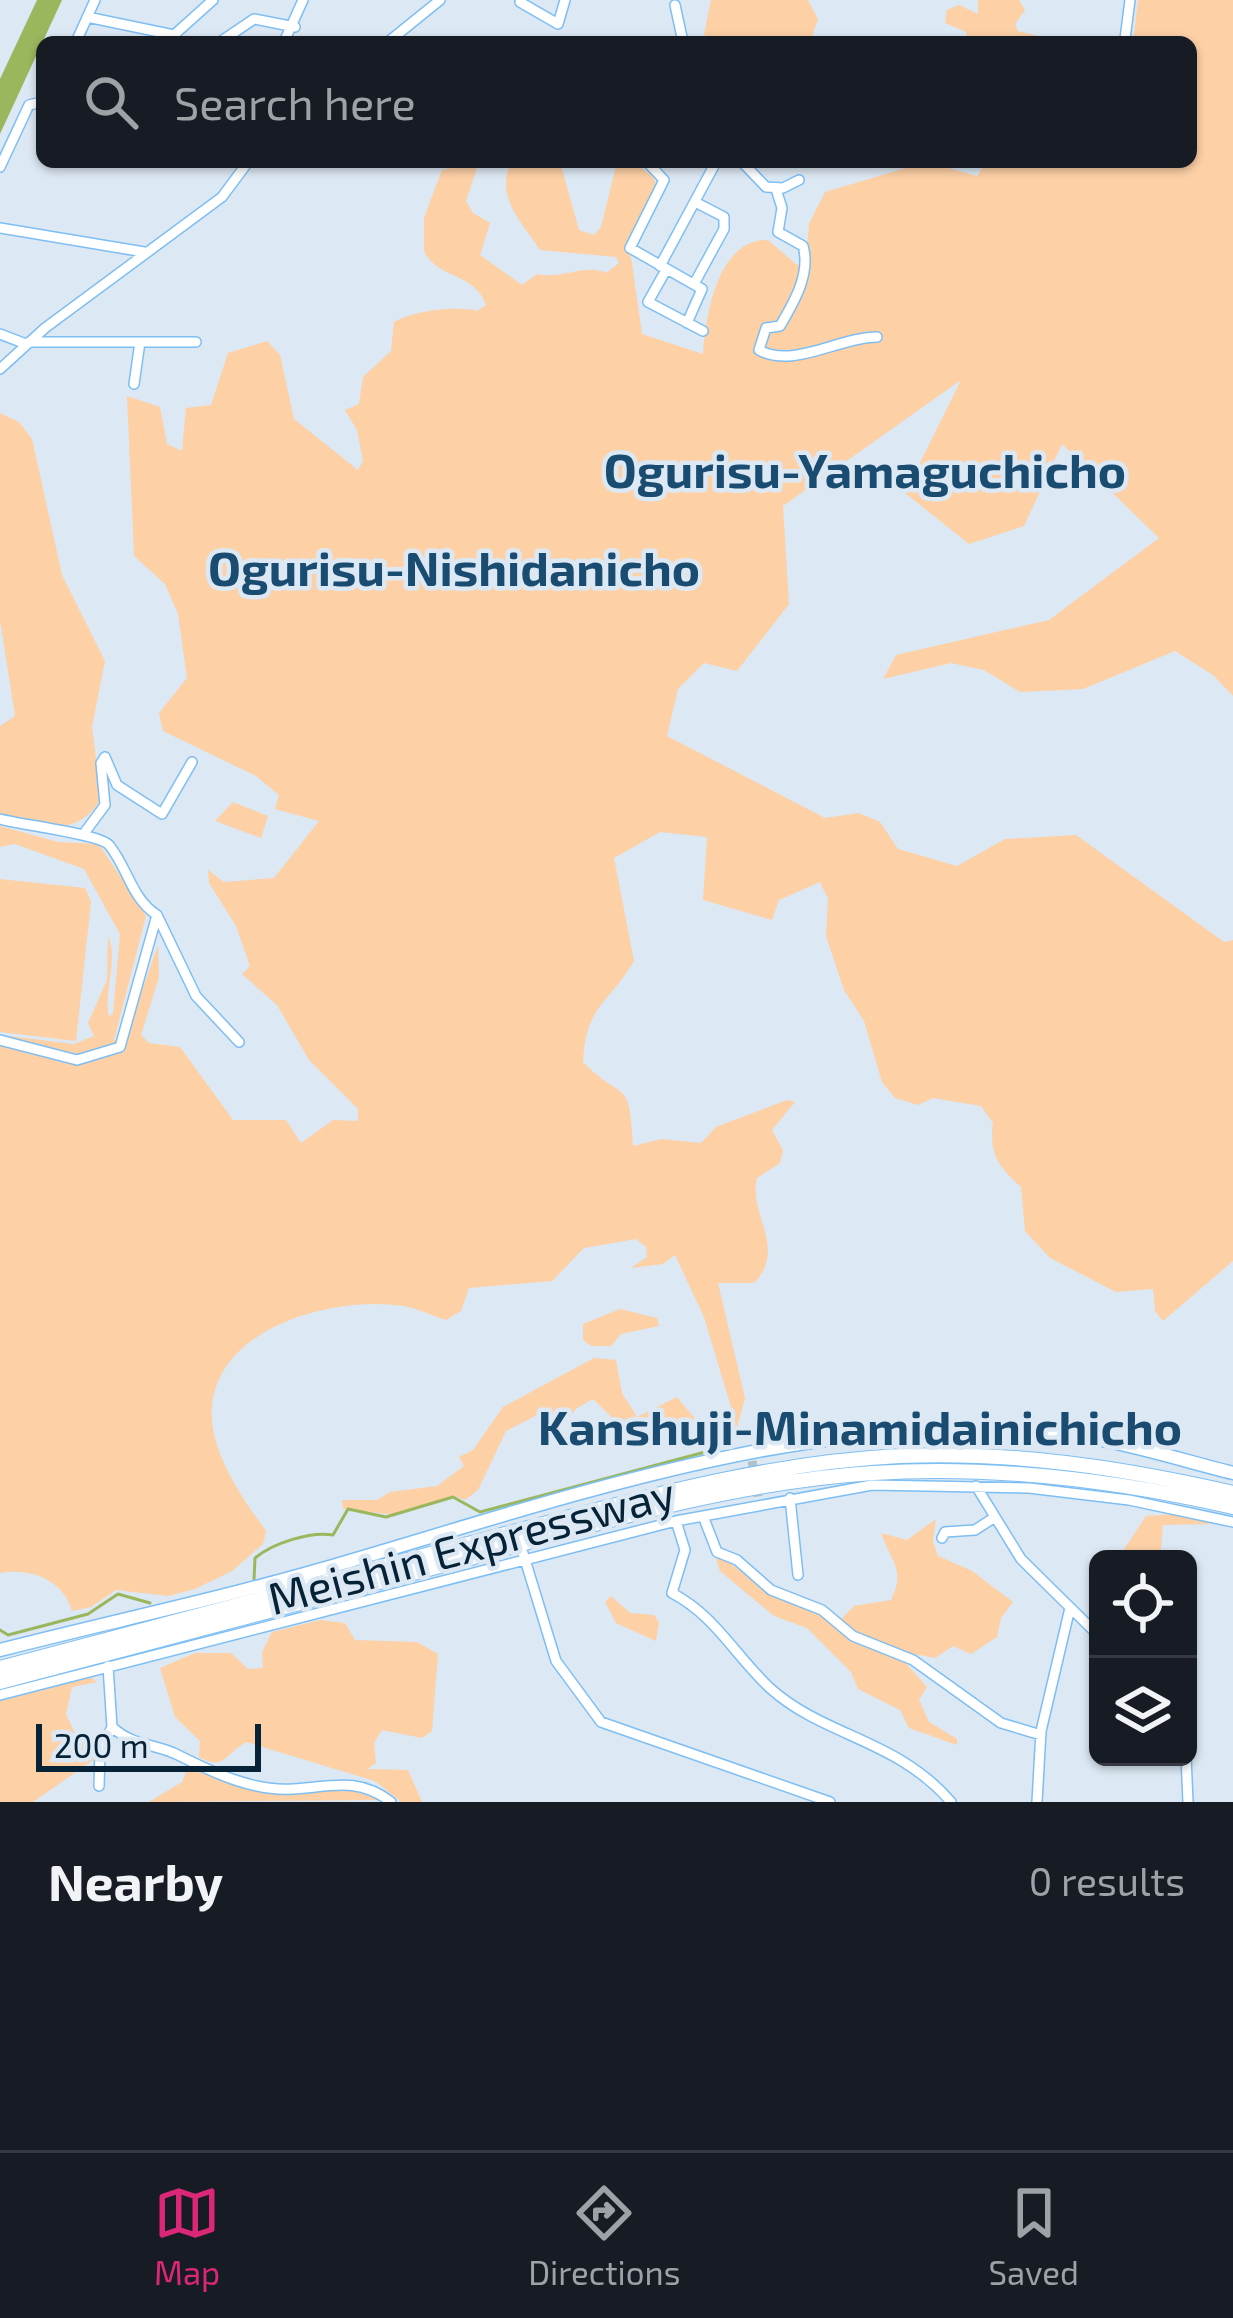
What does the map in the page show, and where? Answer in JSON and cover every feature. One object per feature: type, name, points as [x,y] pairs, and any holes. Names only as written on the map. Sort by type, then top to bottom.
[{"type":"highway","name":"Meishin Expressway","points":[[0,1669],[658,1494],[800,1466],[890,1457],[1000,1457],[1151,1475],[1233,1492]]},
{"type":"highway","name":"Meishin Expressway","points":[[0,1682],[638,1513],[800,1480],[932,1471],[1021,1473],[1233,1507]]},
{"type":"main road","points":[[0,1650],[347,1562],[658,1469],[929,1433],[1041,1432],[1233,1472]]},
{"type":"street","points":[[79,36],[95,0]]},
{"type":"street","points":[[87,17],[145,36],[183,32],[213,0]]},
{"type":"street","points":[[288,36],[303,0]]},
{"type":"street","points":[[395,36],[440,0]]},
{"type":"street","points":[[520,2],[558,24],[566,0]]},
{"type":"street","points":[[681,36],[670,2],[687,0]]},
{"type":"street","points":[[1125,36],[1130,0]]},
{"type":"street","points":[[229,36],[254,19],[295,27]]},
{"type":"street","points":[[0,167],[29,105],[36,103]]},
{"type":"street","points":[[0,369],[144,252],[222,197],[244,168]]},
{"type":"street","points":[[652,168],[664,180],[630,248],[702,289],[687,322]]},
{"type":"street","points":[[704,331],[648,302],[713,168]]},
{"type":"street","points":[[746,168],[755,181],[776,189],[799,180]]},
{"type":"street","points":[[776,189],[782,208],[778,232],[802,246],[806,256],[798,296],[780,326],[766,328],[759,350],[791,355],[877,337]]},
{"type":"street","points":[[694,284],[724,229],[724,217],[695,202]]},
{"type":"street","points":[[0,228],[144,252]]},
{"type":"street","points":[[0,334],[27,343],[196,341]]},
{"type":"street","points":[[134,384],[140,342]]},
{"type":"street","points":[[85,832],[105,805],[100,763],[105,757],[117,784],[162,814],[192,762]]},
{"type":"street","points":[[0,819],[56,834],[85,832],[108,842],[139,900],[157,915],[196,996],[238,1042]]},
{"type":"street","points":[[0,1040],[77,1060],[120,1047],[157,915]]},
{"type":"street","points":[[0,1695],[759,1500],[872,1485],[976,1486],[1129,1500],[1233,1522]]},
{"type":"street","points":[[976,1486],[1021,1559],[1089,1626]]},
{"type":"street","points":[[790,1498],[798,1575]]},
{"type":"street","points":[[703,1516],[707,1539],[717,1552],[737,1560],[771,1590],[822,1610],[853,1636],[913,1660],[1001,1723],[1041,1735]]},
{"type":"street","points":[[942,1538],[945,1532],[975,1530],[994,1516]]},
{"type":"street","points":[[676,1522],[685,1550],[671,1593],[715,1623],[772,1689],[915,1766],[951,1802]]},
{"type":"street","points":[[525,1557],[556,1660],[601,1722],[830,1802]]},
{"type":"street","points":[[1037,1802],[1041,1735],[1070,1608]]},
{"type":"street","points":[[99,1786],[100,1752],[112,1727],[109,1667]]},
{"type":"street","points":[[112,1727],[138,1747],[176,1754],[209,1773],[292,1790],[340,1783],[360,1786],[391,1802]]},
{"type":"street","points":[[1186,1766],[1188,1802]]},
{"type":"shaded area","points":[[37,0],[62,0],[45,36],[36,36],[36,56],[0,134],[0,79]]},
{"type":"shaded area","points":[[711,0],[808,0],[818,19],[812,36],[704,34]]},
{"type":"shaded area","points":[[978,0],[1019,0],[1025,10],[1015,24],[1018,31],[1038,36],[967,36],[945,23],[947,10],[959,5],[978,14]]},
{"type":"shaded area","points":[[1138,0],[1233,0],[1233,696],[1213,675],[1175,651],[1083,689],[1020,692],[984,670],[951,663],[883,679],[896,655],[1049,620],[1159,538],[1062,444],[1024,526],[969,544],[905,493],[961,380],[783,506],[789,604],[737,671],[704,663],[678,689],[667,736],[825,818],[859,813],[880,822],[898,849],[957,866],[1005,839],[1076,835],[1224,942],[1233,940],[1233,1261],[1163,1321],[1155,1311],[1153,1289],[1116,1292],[1050,1258],[1025,1231],[1021,1187],[997,1159],[993,1123],[981,1106],[933,1098],[918,1105],[895,1098],[882,1082],[864,1021],[844,990],[826,936],[828,899],[820,882],[779,900],[772,920],[703,900],[707,837],[660,832],[614,858],[634,961],[593,1017],[583,1062],[626,1099],[633,1146],[661,1139],[701,1143],[716,1127],[787,1100],[795,1102],[772,1130],[783,1150],[780,1163],[757,1178],[768,1244],[764,1270],[754,1283],[718,1283],[745,1398],[736,1431],[727,1436],[721,1431],[734,1417],[704,1317],[675,1255],[663,1264],[631,1268],[647,1257],[646,1247],[636,1239],[584,1248],[552,1281],[469,1288],[461,1311],[446,1320],[403,1306],[345,1306],[284,1322],[235,1356],[219,1379],[212,1423],[229,1473],[266,1531],[263,1544],[232,1571],[168,1596],[116,1590],[91,1607],[72,1611],[61,1591],[44,1578],[0,1573],[0,1035],[74,1044],[94,1036],[88,1023],[107,980],[108,936],[112,955],[108,1006],[109,1016],[113,1014],[120,934],[84,869],[15,844],[0,847],[0,826],[58,842],[99,844],[146,916],[114,1040],[125,1039],[158,945],[159,977],[141,1035],[149,1043],[180,1047],[233,1120],[286,1120],[301,1143],[333,1120],[358,1121],[358,1109],[309,1060],[277,1005],[242,974],[250,966],[236,926],[209,883],[208,870],[224,882],[274,878],[319,821],[275,809],[279,795],[256,776],[163,731],[159,713],[187,678],[178,614],[165,584],[134,556],[127,396],[160,407],[167,444],[182,451],[186,408],[211,405],[228,353],[267,341],[280,355],[294,419],[358,470],[363,461],[357,430],[345,410],[359,404],[363,377],[391,351],[394,322],[423,312],[477,311],[486,305],[474,287],[438,267],[424,251],[424,218],[442,170],[451,168],[477,168],[466,201],[473,213],[490,223],[480,255],[522,285],[537,274],[606,273],[619,263],[616,257],[540,250],[508,198],[509,168],[562,168],[579,230],[594,235],[601,227],[616,168],[646,171],[656,185],[629,243],[642,334],[703,354],[707,319],[726,265],[751,243],[768,240],[797,265],[806,261],[809,224],[825,192],[906,168],[948,168],[977,176],[982,168],[1197,168],[1197,36],[1134,36]]},
{"type":"shaded area","points":[[0,413],[19,422],[32,439],[62,575],[105,661],[92,727],[101,799],[91,812],[68,825],[43,825],[0,815],[0,726],[15,716],[0,620]]},
{"type":"shaded area","points":[[233,802],[268,816],[261,838],[215,821]]},
{"type":"shaded area","points":[[0,879],[85,888],[91,902],[76,1041],[0,1032]]},
{"type":"shaded area","points":[[620,1309],[657,1318],[659,1326],[621,1334],[611,1346],[591,1346],[583,1340],[583,1324]]},
{"type":"shaded area","points":[[594,1358],[616,1360],[622,1393],[637,1417],[677,1397],[701,1426],[684,1423],[653,1448],[642,1447],[593,1399],[577,1408],[552,1437],[539,1414],[506,1431],[478,1490],[465,1500],[454,1496],[396,1515],[343,1509],[342,1500],[377,1500],[390,1492],[437,1486],[464,1466],[459,1457],[473,1450],[503,1407]]},
{"type":"shaded area","points":[[1176,1514],[1212,1524],[1163,1525],[1161,1550],[1124,1550],[1146,1516]]},
{"type":"shaded area","points":[[936,1519],[933,1542],[938,1556],[972,1571],[1013,1602],[1001,1618],[997,1637],[971,1654],[953,1646],[935,1658],[894,1650],[927,1687],[919,1700],[929,1722],[957,1739],[957,1745],[909,1728],[900,1710],[858,1689],[851,1672],[807,1628],[774,1616],[720,1571],[714,1552],[766,1589],[794,1597],[830,1620],[841,1619],[854,1606],[891,1600],[897,1573],[881,1533],[907,1540]]},
{"type":"shaded area","points":[[611,1596],[630,1613],[654,1615],[659,1622],[656,1641],[616,1623],[605,1602]]},
{"type":"shaded area","points":[[320,1620],[345,1623],[355,1640],[417,1642],[438,1654],[432,1731],[422,1738],[382,1730],[374,1743],[376,1763],[367,1769],[408,1770],[422,1802],[401,1802],[375,1781],[246,1742],[220,1762],[208,1761],[199,1757],[200,1741],[175,1717],[160,1668],[195,1653],[231,1653],[248,1669],[263,1668],[262,1652],[272,1632]]},
{"type":"shaded area","points":[[90,1677],[97,1682],[72,1687],[66,1714],[78,1741],[91,1745],[93,1760],[33,1802],[0,1802],[0,1701]]},
{"type":"shaded area","points":[[187,1769],[234,1779],[352,1790],[376,1795],[376,1800],[149,1802],[182,1782]]},
{"type":"waterway","points":[[863,1430],[884,1428]]},
{"type":"waterway","points":[[842,1432],[854,1431]]},
{"type":"waterway","points":[[765,1441],[796,1437]]},
{"type":"waterway","points":[[254,1579],[255,1558],[292,1539],[333,1535],[348,1509],[386,1517],[453,1497],[480,1512],[724,1447]]},
{"type":"waterway","points":[[0,1630],[8,1635],[88,1614],[118,1594],[150,1603]]},
{"type":"tunnel","points":[[752,1461],[758,1497]]},
{"type":"district","name":"Ogurisu-Yamaguchicho","points":[[865,469]]},
{"type":"district","name":"Ogurisu-Nishidanicho","points":[[454,567]]},
{"type":"district","name":"Kanshuji-Minamidainichicho","points":[[860,1426]]}]
